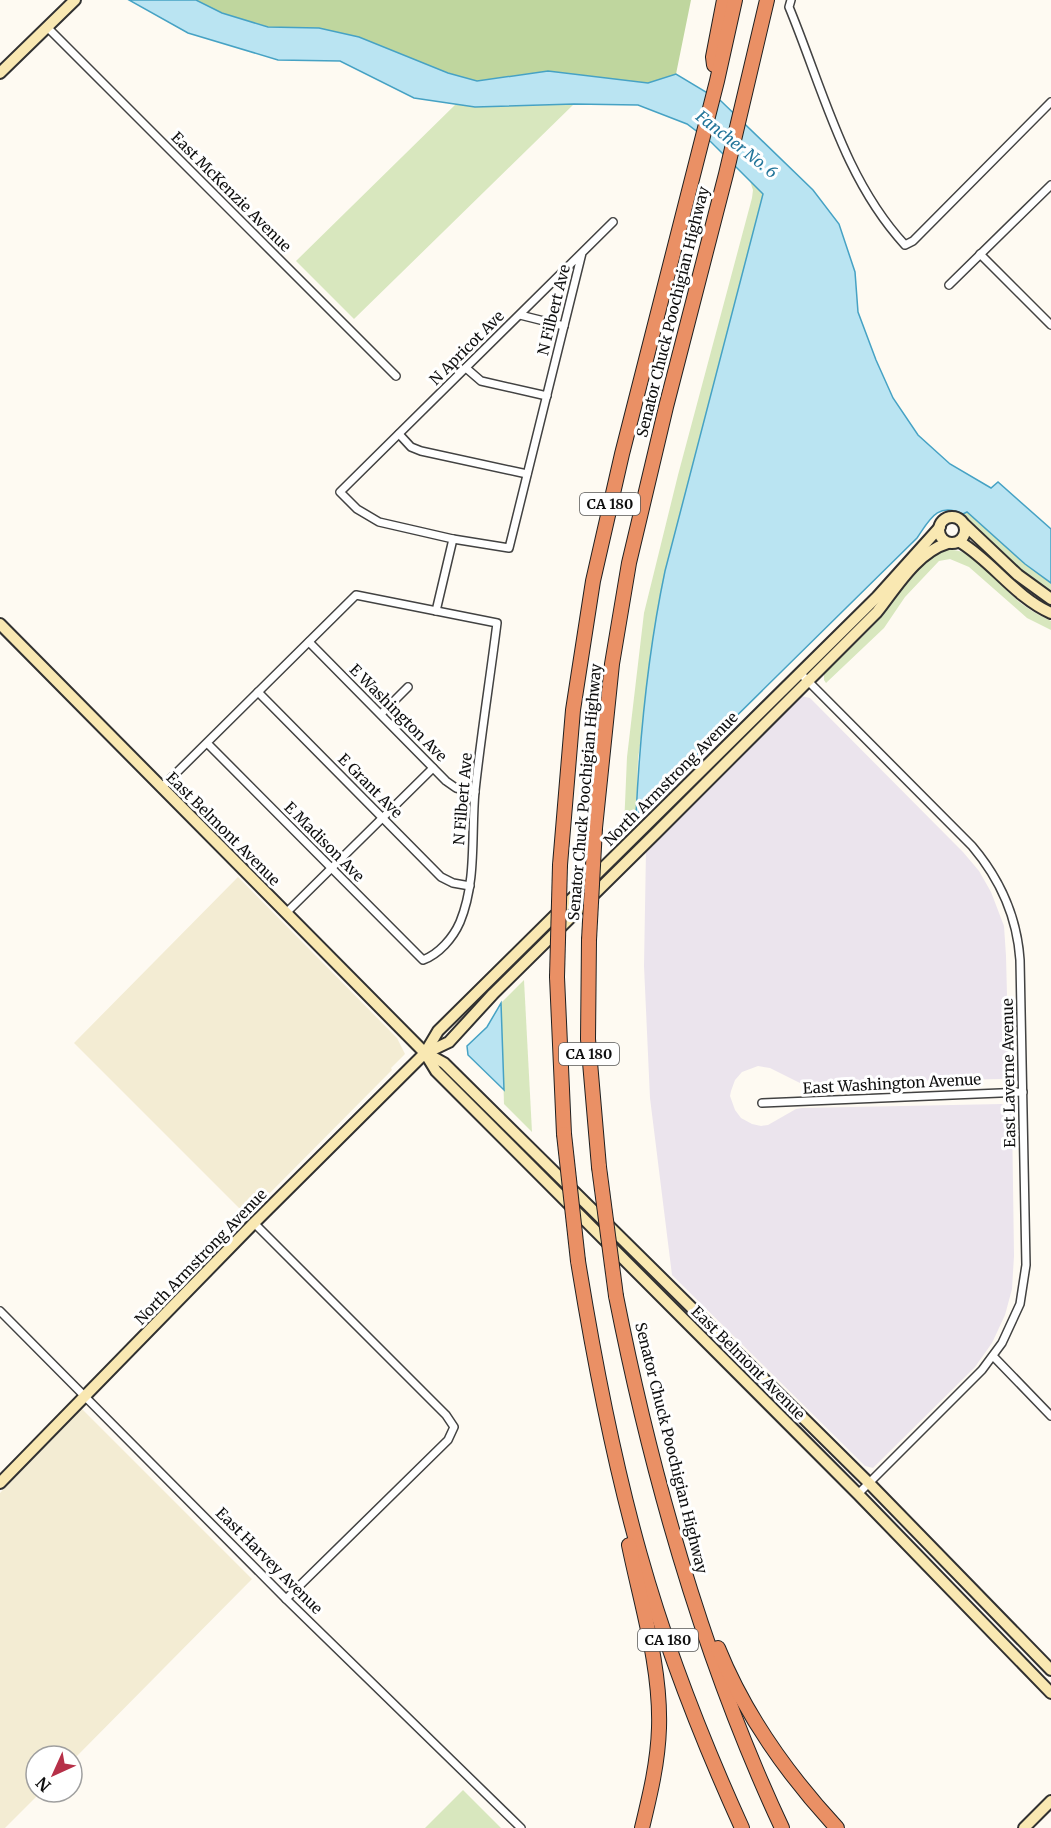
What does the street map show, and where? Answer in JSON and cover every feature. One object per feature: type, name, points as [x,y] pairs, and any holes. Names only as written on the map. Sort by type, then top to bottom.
[{"type":"highway","points":[[717,81],[713,57],[724,0]]},
{"type":"highway","name":"Senator Chuck Poochigian Highway","points":[[735,0],[593,580],[573,710],[560,865],[557,976],[564,1134],[578,1261],[594,1357],[613,1445],[640,1555],[663,1627],[704,1737],[742,1828]]},
{"type":"highway","name":"Senator Chuck Poochigian Highway","points":[[767,0],[629,563],[612,664],[595,828],[589,940],[588,1039],[599,1167],[616,1296],[643,1418],[673,1531],[705,1637],[728,1703],[782,1828]]},
{"type":"highway","points":[[613,1445],[619,1496],[650,1641],[658,1698],[657,1755],[642,1828]]},
{"type":"highway","points":[[673,1531],[722,1658],[741,1696],[780,1760],[837,1828]]},
{"type":"main road","points":[[0,73],[75,0]]},
{"type":"main road","points":[[1051,598],[1018,575],[961,520],[953,517],[945,519],[940,527],[940,535],[982,558],[1021,594],[1051,613]]},
{"type":"main road","points":[[954,542],[965,536],[964,525]]},
{"type":"main road","name":"North Armstrong Avenue","points":[[0,1483],[254,1223],[425,1053],[449,1042],[493,994],[804,677],[940,527]]},
{"type":"main road","name":"North Armstrong Avenue","points":[[804,677],[877,612],[906,575],[924,557],[932,550],[954,542]]},
{"type":"main road","name":"East Belmont Avenue","points":[[0,624],[425,1053],[436,1071],[858,1494],[1051,1693]]},
{"type":"main road","name":"East Belmont Avenue","points":[[425,1053],[444,1063],[868,1483],[1051,1670]]},
{"type":"main road","points":[[1024,1828],[1051,1801]]},
{"type":"street","points":[[791,0],[789,8],[832,123],[873,206],[905,245],[921,233],[1051,102]]},
{"type":"street","name":"East McKenzie Avenue","points":[[47,27],[396,376]]},
{"type":"street","points":[[949,285],[1050,188]]},
{"type":"street","name":"N Apricot Ave","points":[[453,539],[379,522],[357,509],[340,492],[613,222]]},
{"type":"street","name":"N Filbert Ave","points":[[453,539],[509,548],[582,254]]},
{"type":"street","points":[[980,254],[1051,325]]},
{"type":"street","points":[[520,315],[564,326]]},
{"type":"street","points":[[466,368],[482,381],[547,396]]},
{"type":"street","points":[[399,434],[411,447],[421,451],[527,474]]},
{"type":"street","points":[[161,788],[357,595],[436,611],[453,539]]},
{"type":"street","name":"N Filbert Ave","points":[[423,960],[437,952],[454,933],[467,902],[475,792],[497,623],[436,611]]},
{"type":"street","name":"E Washington Ave","points":[[309,642],[433,768],[456,788],[475,792]]},
{"type":"street","name":"East Laverne Avenue","points":[[804,677],[972,846],[994,874],[1010,909],[1019,951],[1026,1265],[1020,1304],[1002,1343],[982,1370],[858,1494]]},
{"type":"street","points":[[381,714],[408,687]]},
{"type":"street","name":"E Grant Ave","points":[[258,692],[441,877],[453,883],[470,885]]},
{"type":"street","name":"E Madison Ave","points":[[207,743],[423,960]]},
{"type":"street","points":[[286,913],[433,768]]},
{"type":"street","name":"East Washington Avenue","points":[[762,1103],[1023,1092]]},
{"type":"street","points":[[254,1223],[446,1414],[454,1427],[448,1440],[286,1599]]},
{"type":"street","name":"East Harvey Avenue","points":[[0,1311],[286,1599],[521,1828]]},
{"type":"street","points":[[993,1356],[1051,1416]]},
{"type":"shaded area","points":[[801,696],[810,698],[963,852],[979,871],[991,892],[1004,926],[1009,1073],[1002,1079],[800,1083],[770,1068],[758,1066],[742,1072],[735,1080],[731,1091],[730,1096],[735,1110],[741,1118],[761,1126],[768,1125],[802,1108],[1002,1104],[1012,1113],[1014,1256],[1012,1289],[1005,1315],[992,1343],[975,1367],[873,1468],[865,1466],[672,1275],[650,1098],[644,966],[646,850]]},
{"type":"shaded area","points":[[238,877],[397,1038],[405,1054],[391,1068],[392,1070],[247,1216],[74,1043]]},
{"type":"shaded area","points":[[82,1409],[252,1579],[84,1749],[84,1744],[24,1744],[24,1804],[29,1804],[5,1828],[0,1828],[0,1493]]},
{"type":"green space","points":[[196,0],[691,0],[676,74],[648,83],[548,71],[477,81],[448,73],[359,37],[319,28],[268,27],[222,13]]},
{"type":"green space","points":[[456,104],[475,107],[574,104],[354,319],[296,261]]},
{"type":"green space","points":[[750,181],[763,194],[665,571],[638,759],[636,815],[624,827],[627,757],[644,613],[678,475],[752,198],[753,190]]},
{"type":"green space","points":[[967,512],[1025,564],[1051,583],[1051,593],[980,534],[963,514]]},
{"type":"green space","points":[[948,550],[959,551],[977,560],[1019,602],[1051,621],[1051,630],[1027,618],[969,567],[950,559],[939,561],[905,597],[884,628],[826,683],[824,672],[877,622],[919,568],[937,554]]},
{"type":"green space","points":[[524,980],[532,1132],[504,1104],[501,1003]]},
{"type":"green space","points":[[463,1790],[501,1828],[425,1828]]},
{"type":"water","name":"Fancher No. 6","points":[[129,0],[196,0],[222,13],[268,27],[319,28],[359,37],[448,73],[477,81],[548,71],[648,83],[676,74],[721,101],[813,190],[839,224],[855,272],[858,312],[893,398],[918,435],[950,464],[991,488],[998,482],[1051,529],[1051,583],[1025,564],[967,512],[963,514],[947,510],[940,511],[930,519],[917,538],[636,815],[646,693],[665,571],[763,194],[711,142],[687,124],[638,105],[475,107],[414,98],[340,61],[278,60],[188,33]]},
{"type":"water","points":[[501,1003],[504,1090],[468,1055],[467,1046],[487,1027]]}]
